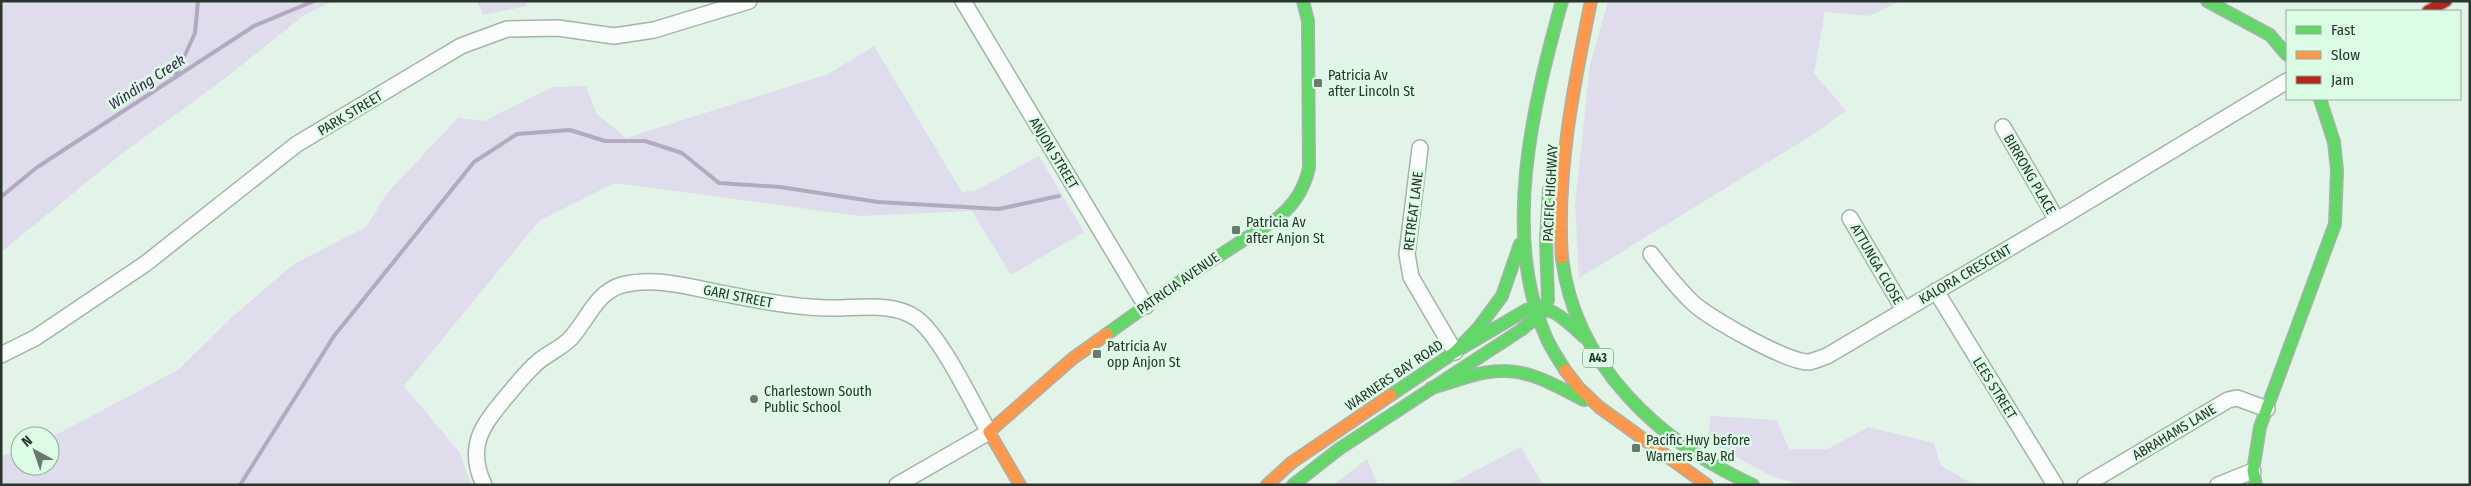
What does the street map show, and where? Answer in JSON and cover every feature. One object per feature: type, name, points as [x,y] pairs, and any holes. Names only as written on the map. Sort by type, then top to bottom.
[{"type":"main road","name":"PATRICIA AVENUE","points":[[990,432],[1072,359],[1227,248],[1279,217],[1292,206],[1300,194],[1309,168],[1308,21],[1303,1]]},
{"type":"main road","name":"PACIFIC HIGHWAY","points":[[1562,1],[1544,71],[1531,144],[1524,231],[1527,273],[1559,361],[1570,378],[1594,405],[1707,485]]},
{"type":"main road","name":"PACIFIC HIGHWAY","points":[[1590,1],[1576,72],[1565,162],[1560,228],[1565,280],[1586,338],[1614,382],[1677,443],[1724,473],[1753,485]]},
{"type":"main road","points":[[2207,1],[2270,35],[2286,54]]},
{"type":"main road","points":[[2430,10],[2446,1]]},
{"type":"main road","points":[[2255,478],[2260,427],[2335,224],[2337,170],[2334,142],[2320,100]]},
{"type":"main road","points":[[1293,485],[1313,468],[1431,388],[1539,310],[1548,292],[1546,240],[1550,189],[1565,162]]},
{"type":"main road","points":[[1455,352],[1479,328],[1502,296],[1524,231]]},
{"type":"main road","points":[[1539,310],[1586,338]]},
{"type":"main road","name":"WARNERS BAY ROAD","points":[[1267,485],[1291,463],[1455,352],[1539,310]]},
{"type":"main road","points":[[1431,388],[1489,372],[1508,371],[1535,377],[1594,405]]},
{"type":"main road","name":"GARI STREET","points":[[990,432],[1020,485]]},
{"type":"street","name":"PARK STREET","points":[[1,355],[35,338],[145,264],[297,144],[461,46],[507,29],[558,28],[614,36],[654,30],[749,1]]},
{"type":"street","name":"ANJON STREET","points":[[963,1],[1146,306]]},
{"type":"street","name":"KALORA CRESCENT","points":[[1651,254],[1672,281],[1695,305],[1709,315],[1740,333],[1790,357],[1808,362],[1827,356],[2286,82]]},
{"type":"street","name":"BIRRONG PLACE","points":[[2003,127],[2057,220]]},
{"type":"street","name":"RETREAT LANE","points":[[1420,148],[1407,254],[1408,265],[1411,276],[1455,352]]},
{"type":"street","name":"ATTUNGA CLOSE","points":[[1850,218],[1904,310]]},
{"type":"street","name":"GARI STREET","points":[[484,485],[477,464],[476,446],[481,431],[489,418],[534,365],[570,339],[606,294],[616,287],[637,282],[682,285],[786,306],[887,308],[910,314],[932,333],[990,432]]},
{"type":"street","name":"LEES STREET","points":[[1936,291],[2055,485]]},
{"type":"street","name":"ABRAHAMS LANE","points":[[2085,485],[2228,400],[2237,398],[2267,409]]},
{"type":"street","name":"PATRICIA AVENUE","points":[[897,485],[990,432]]},
{"type":"street","points":[[2218,485],[2255,478]]},
{"type":"shaded area","points":[[1,1],[333,1],[303,16],[228,76],[119,156],[1,252]]},
{"type":"shaded area","points":[[477,1],[526,1],[527,6],[483,15]]},
{"type":"shaded area","points":[[1608,1],[1901,1],[1869,16],[1825,12],[1814,73],[1846,111],[1809,137],[1579,278],[1575,204],[1590,65]]},
{"type":"shaded area","points":[[874,46],[962,192],[977,190],[1039,156],[1084,232],[1011,275],[972,211],[860,216],[615,183],[539,221],[404,386],[460,453],[471,485],[1,485],[1,455],[10,454],[10,476],[60,476],[60,433],[178,370],[233,316],[294,264],[366,227],[388,192],[458,118],[484,121],[553,87],[586,86],[596,113],[626,138],[828,74]]},
{"type":"shaded area","points":[[1711,416],[1777,420],[1789,449],[1828,449],[1868,427],[1934,443],[1941,466],[1970,482],[1970,485],[1806,485],[1773,477],[1707,441]]},
{"type":"shaded area","points":[[1521,447],[1543,485],[1448,485]]},
{"type":"shaded area","points":[[1367,459],[1378,485],[1333,485]]},
{"type":"waterway","points":[[175,77],[195,33],[198,1]]},
{"type":"waterway","name":"Winding Creek","points":[[1,197],[36,168],[254,26],[314,1]]},
{"type":"waterway","points":[[240,485],[334,336],[474,162],[517,134],[570,130],[605,141],[645,141],[682,153],[719,183],[780,187],[878,202],[999,209],[1059,196]]},
{"type":"traffic: fast","points":[[1107,334],[1188,276],[1279,217],[1298,195],[1309,168],[1308,21],[1303,1]]},
{"type":"traffic: fast","points":[[1562,1],[1532,126],[1526,169],[1524,213],[1525,256],[1533,297],[1546,337],[1565,370]]},
{"type":"traffic: fast","points":[[2207,1],[2270,35],[2286,54]]},
{"type":"traffic: fast","points":[[2256,485],[2253,471],[2260,427],[2335,224],[2337,170],[2334,142],[2320,100]]},
{"type":"traffic: fast","points":[[1293,485],[1339,449],[1521,330],[1542,313],[1548,300],[1546,240],[1549,189],[1553,184]]},
{"type":"traffic: fast","points":[[1455,352],[1479,327],[1502,296],[1520,244]]},
{"type":"traffic: fast","points":[[1562,258],[1570,297],[1584,333],[1603,366],[1627,396],[1685,446],[1718,467],[1753,485]]},
{"type":"traffic: fast","points":[[1391,395],[1455,352],[1526,310],[1535,308],[1551,311],[1565,320],[1584,337]]},
{"type":"traffic: fast","points":[[1431,388],[1493,371],[1513,371],[1544,380],[1584,400]]},
{"type":"traffic: slow","points":[[1562,258],[1561,226],[1564,161],[1578,64],[1591,1]]},
{"type":"traffic: slow","points":[[1020,485],[989,432],[1072,359],[1107,334]]},
{"type":"traffic: slow","points":[[1565,370],[1579,388],[1599,407],[1707,485]]},
{"type":"traffic: slow","points":[[1267,485],[1291,463],[1391,395]]},
{"type":"traffic: jam","points":[[2430,10],[2446,1]]},
{"type":"place","name":"Patricia Av after Lincoln St","points":[[1318,83]]},
{"type":"place","name":"Patricia Av after Anjon St","points":[[1236,230]]},
{"type":"place","name":"Patricia Av opp Anjon St","points":[[1097,354]]},
{"type":"place","name":"Charlestown South Public School","points":[[754,399]]},
{"type":"place","name":"Pacific Hwy before Warners Bay Rd","points":[[1636,448]]}]
